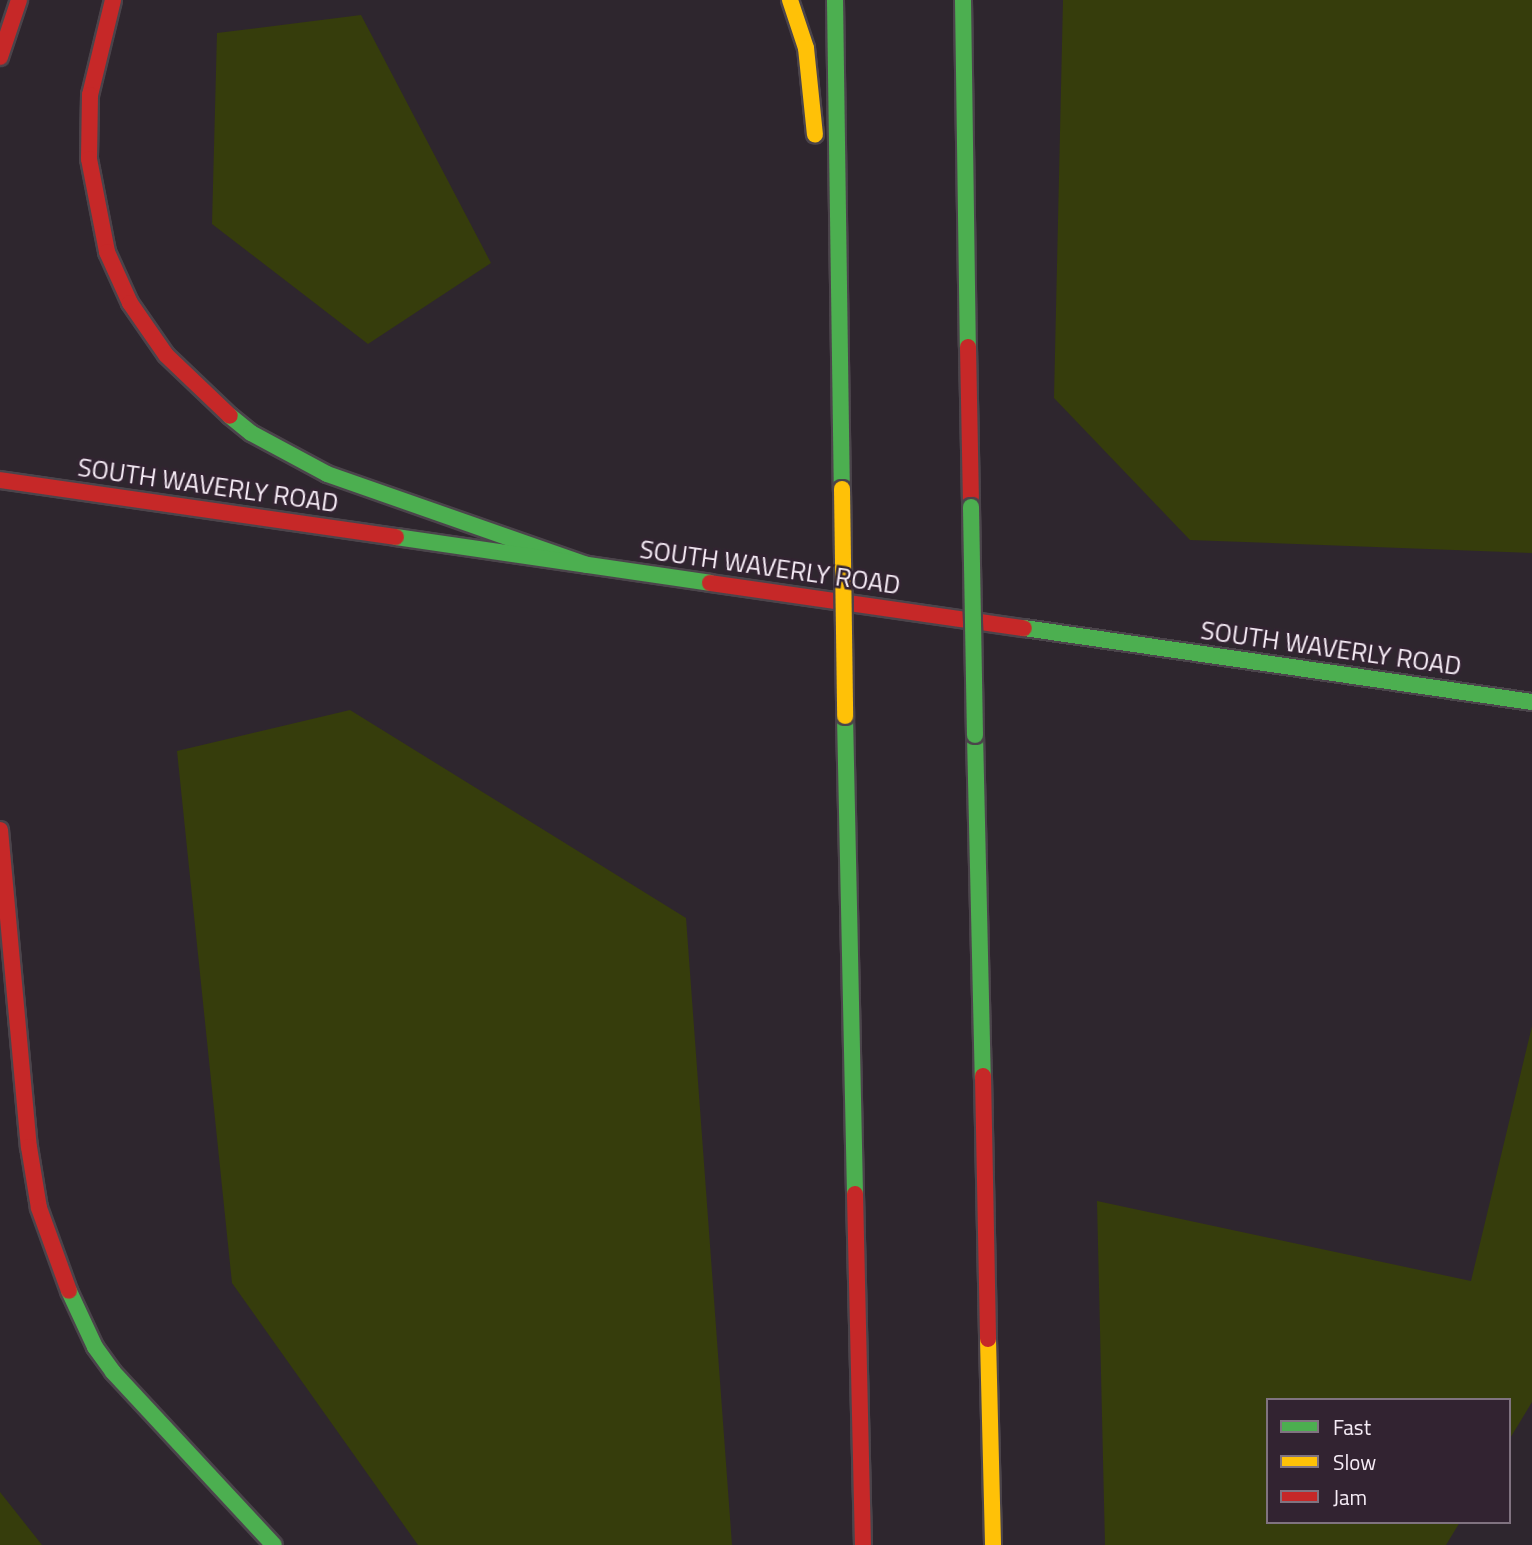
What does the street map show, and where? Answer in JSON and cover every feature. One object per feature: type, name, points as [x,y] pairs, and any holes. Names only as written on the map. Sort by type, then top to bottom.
[{"type":"main road","points":[[0,57],[19,0]]},
{"type":"main road","points":[[113,0],[90,94],[89,159],[107,252],[130,303],[166,355],[202,394],[251,433],[327,474],[587,565]]},
{"type":"main road","points":[[790,0],[806,48],[817,155]]},
{"type":"main road","points":[[835,0],[845,716],[863,1545]]},
{"type":"main road","points":[[962,0],[993,1545]]},
{"type":"main road","points":[[820,195],[841,410]]},
{"type":"main road","name":"SOUTH WAVERLY ROAD","points":[[0,480],[1532,702]]},
{"type":"main road","points":[[0,830],[29,1147],[39,1208],[56,1262],[95,1347],[113,1372],[274,1545]]},
{"type":"green space","points":[[1063,0],[1532,0],[1532,553],[1190,540],[1054,398]]},
{"type":"green space","points":[[361,15],[491,263],[368,344],[212,224],[217,33]]},
{"type":"green space","points":[[350,710],[686,918],[732,1545],[418,1545],[232,1283],[177,751]]},
{"type":"green space","points":[[1532,1026],[1532,1402],[1511,1437],[1511,1398],[1266,1398],[1266,1524],[1459,1524],[1446,1545],[1105,1545],[1097,1201],[1471,1281]]},
{"type":"green space","points":[[0,1492],[42,1545],[0,1545]]},
{"type":"traffic: fast","points":[[835,0],[842,489]]},
{"type":"traffic: fast","points":[[963,0],[968,347]]},
{"type":"traffic: fast","points":[[230,416],[251,433],[327,474],[587,565]]},
{"type":"traffic: fast","points":[[971,507],[975,735]]},
{"type":"traffic: fast","points":[[396,537],[710,583]]},
{"type":"traffic: fast","points":[[1024,628],[1532,702]]},
{"type":"traffic: fast","points":[[845,716],[855,1194]]},
{"type":"traffic: fast","points":[[975,735],[983,1076]]},
{"type":"traffic: fast","points":[[69,1291],[95,1347],[113,1372],[274,1545]]},
{"type":"traffic: slow","points":[[790,0],[806,48],[815,135]]},
{"type":"traffic: slow","points":[[842,489],[845,716]]},
{"type":"traffic: slow","points":[[988,1339],[993,1545]]},
{"type":"traffic: jam","points":[[0,57],[19,0]]},
{"type":"traffic: jam","points":[[113,0],[90,95],[89,159],[107,252],[130,303],[166,355],[230,416]]},
{"type":"traffic: jam","points":[[968,347],[971,507]]},
{"type":"traffic: jam","points":[[0,480],[396,537]]},
{"type":"traffic: jam","points":[[710,583],[1024,628]]},
{"type":"traffic: jam","points":[[0,830],[29,1147],[39,1208],[69,1291]]},
{"type":"traffic: jam","points":[[983,1076],[988,1339]]},
{"type":"traffic: jam","points":[[855,1194],[863,1545]]}]
